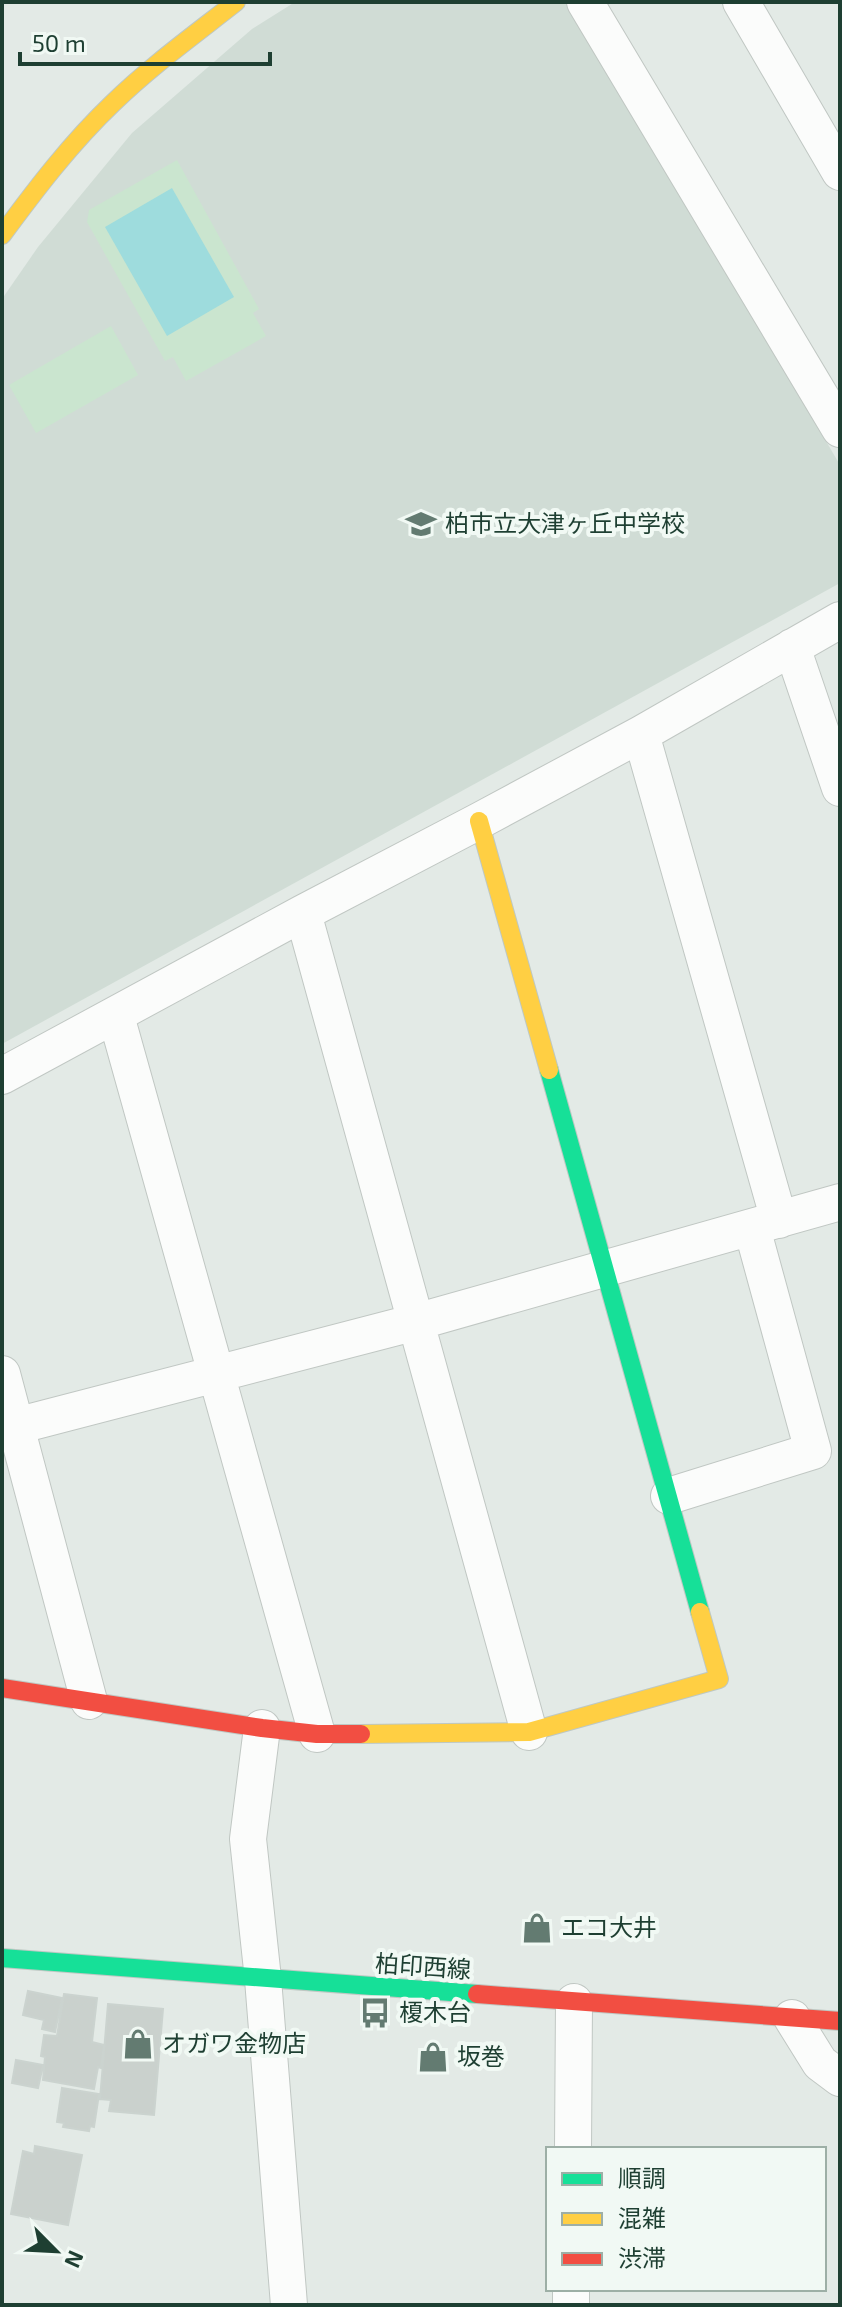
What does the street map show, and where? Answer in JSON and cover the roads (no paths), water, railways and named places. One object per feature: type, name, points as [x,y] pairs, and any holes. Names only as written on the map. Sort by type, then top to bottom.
[{"type":"street","points":[[2,235],[33,192],[81,136],[131,86],[236,2]]},
{"type":"street","points":[[585,2],[840,429]]},
{"type":"street","points":[[741,2],[840,172]]},
{"type":"street","points":[[2,1076],[641,734],[840,620]]},
{"type":"street","points":[[792,647],[840,788]]},
{"type":"street","points":[[641,734],[766,1224],[813,1451],[669,1496]]},
{"type":"street","points":[[2,1688],[317,1734],[529,1732],[719,1679],[479,821]]},
{"type":"street","points":[[303,913],[529,1732]]},
{"type":"street","points":[[116,1016],[317,1734]]},
{"type":"street","points":[[16,1426],[416,1322],[840,1202]]},
{"type":"street","points":[[2,1374],[89,1701]]},
{"type":"street","points":[[262,1728],[248,1839],[263,1979],[289,2305]]},
{"type":"street","name":"柏印西線","points":[[2,1958],[840,2021]]},
{"type":"street","points":[[573,2147],[574,2002]]},
{"type":"street","points":[[792,2018],[820,2063],[840,2078]]},
{"type":"water","points":[[172,188],[234,297],[167,336],[105,227]]},
{"type":"place","name":"柏市立大津ヶ丘中学校","points":[[421,524]]},
{"type":"place","name":"エコ大井","points":[[537,1928]]},
{"type":"place","name":"榎木台","points":[[375,2013]]},
{"type":"place","name":"オガワ金物店","points":[[138,2044]]},
{"type":"place","name":"坂巻","points":[[433,2057]]}]
